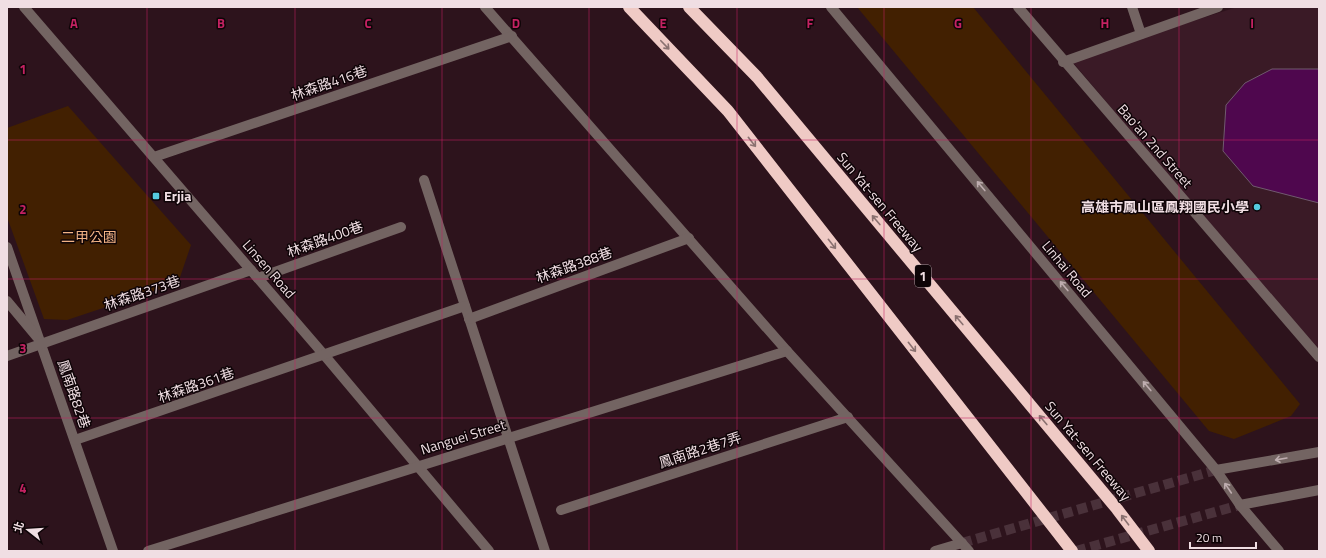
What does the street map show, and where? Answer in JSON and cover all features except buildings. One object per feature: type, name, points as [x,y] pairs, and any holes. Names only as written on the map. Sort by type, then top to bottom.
[{"type":"highway","points":[[629,7],[728,111],[1072,551]]},
{"type":"highway","name":"Sun Yat-sen Freeway","points":[[689,7],[758,78],[1117,509],[1149,551]]},
{"type":"street","name":"Linsen Road","points":[[24,7],[325,356],[489,551]]},
{"type":"street","points":[[485,7],[787,351],[966,547]]},
{"type":"street","name":"Linhai Road","points":[[831,7],[1216,470],[1240,505],[1279,551]]},
{"type":"street","name":"Bao'an 2nd Street","points":[[1018,7],[1063,62],[1319,357]]},
{"type":"street","points":[[1132,7],[1141,34]]},
{"type":"street","points":[[1063,62],[1218,7]]},
{"type":"street","name":"林森路416巷","points":[[154,157],[512,36]]},
{"type":"street","points":[[424,180],[545,551]]},
{"type":"street","name":"林森路400巷","points":[[258,278],[401,227]]},
{"type":"street","name":"林森路388巷","points":[[469,319],[689,238]]},
{"type":"street","name":"鳳南路82巷","points":[[7,247],[42,343],[113,551]]},
{"type":"street","name":"林森路373巷","points":[[7,356],[251,270]]},
{"type":"street","points":[[7,301],[42,343]]},
{"type":"street","points":[[325,356],[466,306]]},
{"type":"street","name":"Nanguei Street","points":[[148,551],[787,351]]},
{"type":"street","name":"林森路361巷","points":[[75,440],[325,356]]},
{"type":"street","name":"鳳南路2巷7弄","points":[[561,510],[848,417]]},
{"type":"street","points":[[1216,470],[1319,452]]},
{"type":"street","points":[[1240,505],[1319,490]]},
{"type":"street","points":[[935,551],[966,547]]},
{"type":"shaded area","name":"高雄市鳳山區鳳翔國民小學","points":[[1237,7],[1319,7],[1319,354],[1071,60]]},
{"type":"green space","points":[[857,7],[973,7],[1300,404],[1291,416],[1234,439],[1209,431]]},
{"type":"green space","name":"二甲公園","points":[[68,106],[191,245],[178,283],[67,320],[44,319],[7,217],[7,128]]},
{"type":"tunnel","points":[[962,543],[1216,470]]},
{"type":"tunnel","points":[[1076,551],[1240,505]]},
{"type":"place","name":"Erjia","points":[[156,196]]},
{"type":"place","name":"高雄市鳳山區鳳翔國民小學","points":[[1257,207]]}]
